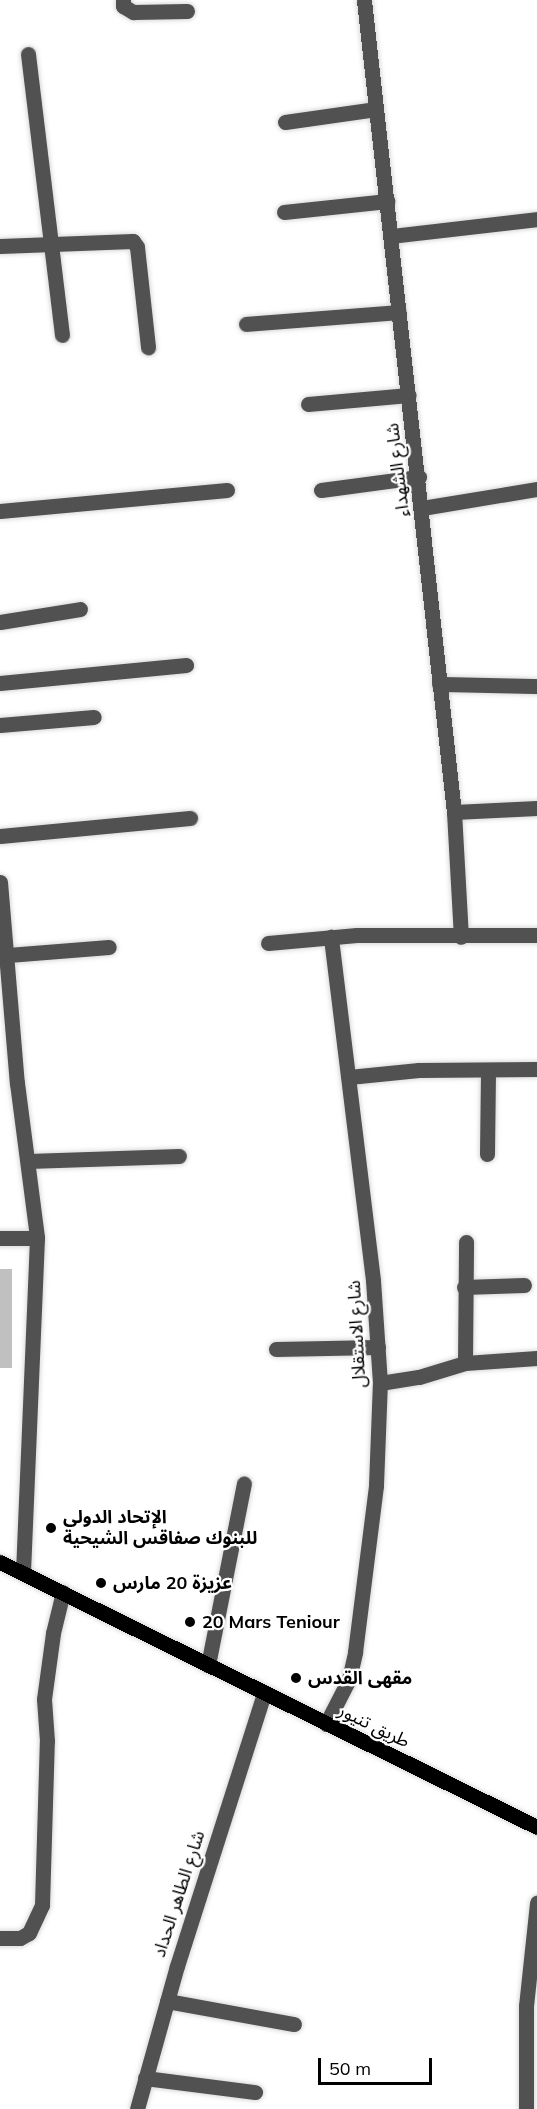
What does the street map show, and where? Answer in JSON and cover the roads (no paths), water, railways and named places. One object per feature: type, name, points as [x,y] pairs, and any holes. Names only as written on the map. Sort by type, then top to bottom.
[{"type":"main road","name":"طريق تنيور","points":[[0,1562],[537,1827]]},
{"type":"street","points":[[123,0],[123,6],[133,12],[187,11]]},
{"type":"street","name":"شارع الشهداء","points":[[364,0],[419,477],[454,812],[460,937]]},
{"type":"street","points":[[27,54],[54,244],[62,335]]},
{"type":"street","points":[[285,122],[376,109]]},
{"type":"street","points":[[284,212],[387,201]]},
{"type":"street","points":[[391,236],[537,219]]},
{"type":"street","points":[[0,246],[133,241],[137,247],[148,347]]},
{"type":"street","points":[[246,324],[399,312]]},
{"type":"street","points":[[308,404],[409,395]]},
{"type":"street","points":[[321,490],[419,477]]},
{"type":"street","points":[[422,508],[537,489]]},
{"type":"street","points":[[0,511],[227,490]]},
{"type":"street","points":[[0,622],[80,609]]},
{"type":"street","points":[[0,683],[186,665]]},
{"type":"street","points":[[439,684],[537,686]]},
{"type":"street","points":[[0,725],[94,717]]},
{"type":"street","points":[[454,812],[537,808]]},
{"type":"street","points":[[0,836],[190,818]]},
{"type":"street","points":[[0,882],[2,927],[8,955],[5,987],[37,1238],[23,1572]]},
{"type":"street","points":[[268,943],[330,937],[537,935]]},
{"type":"street","name":"شارع الاستقلال","points":[[326,1724],[349,1679],[355,1652],[376,1485],[380,1383],[374,1280],[330,937]]},
{"type":"street","points":[[8,955],[110,947]]},
{"type":"street","points":[[349,1077],[419,1070],[537,1069]]},
{"type":"street","points":[[487,1154],[488,1070]]},
{"type":"street","points":[[28,1161],[179,1156]]},
{"type":"street","points":[[0,1238],[37,1238]]},
{"type":"street","points":[[465,1363],[466,1242]]},
{"type":"street","points":[[464,1287],[524,1286]]},
{"type":"street","points":[[276,1348],[378,1347]]},
{"type":"street","points":[[380,1383],[419,1377],[465,1363],[537,1358]]},
{"type":"street","points":[[208,1665],[244,1484]]},
{"type":"street","points":[[0,1938],[20,1938],[29,1932],[42,1905],[47,1741],[44,1699],[53,1633],[63,1592]]},
{"type":"street","name":"شارع الطاهر الحداد","points":[[137,2109],[167,2001],[264,1693]]},
{"type":"street","points":[[526,2109],[526,2006],[537,1903]]},
{"type":"street","points":[[167,2001],[294,2024]]},
{"type":"street","points":[[145,2078],[255,2092]]},
{"type":"place","name":"الإتحاد الدولي للبنوك صفاقس الشيحية","points":[[51,1528]]},
{"type":"place","name":"عزيزة 20 مارس","points":[[101,1583]]},
{"type":"place","name":"20 Mars Teniour","points":[[190,1622]]},
{"type":"place","name":"مقهى القدس","points":[[296,1678]]}]
